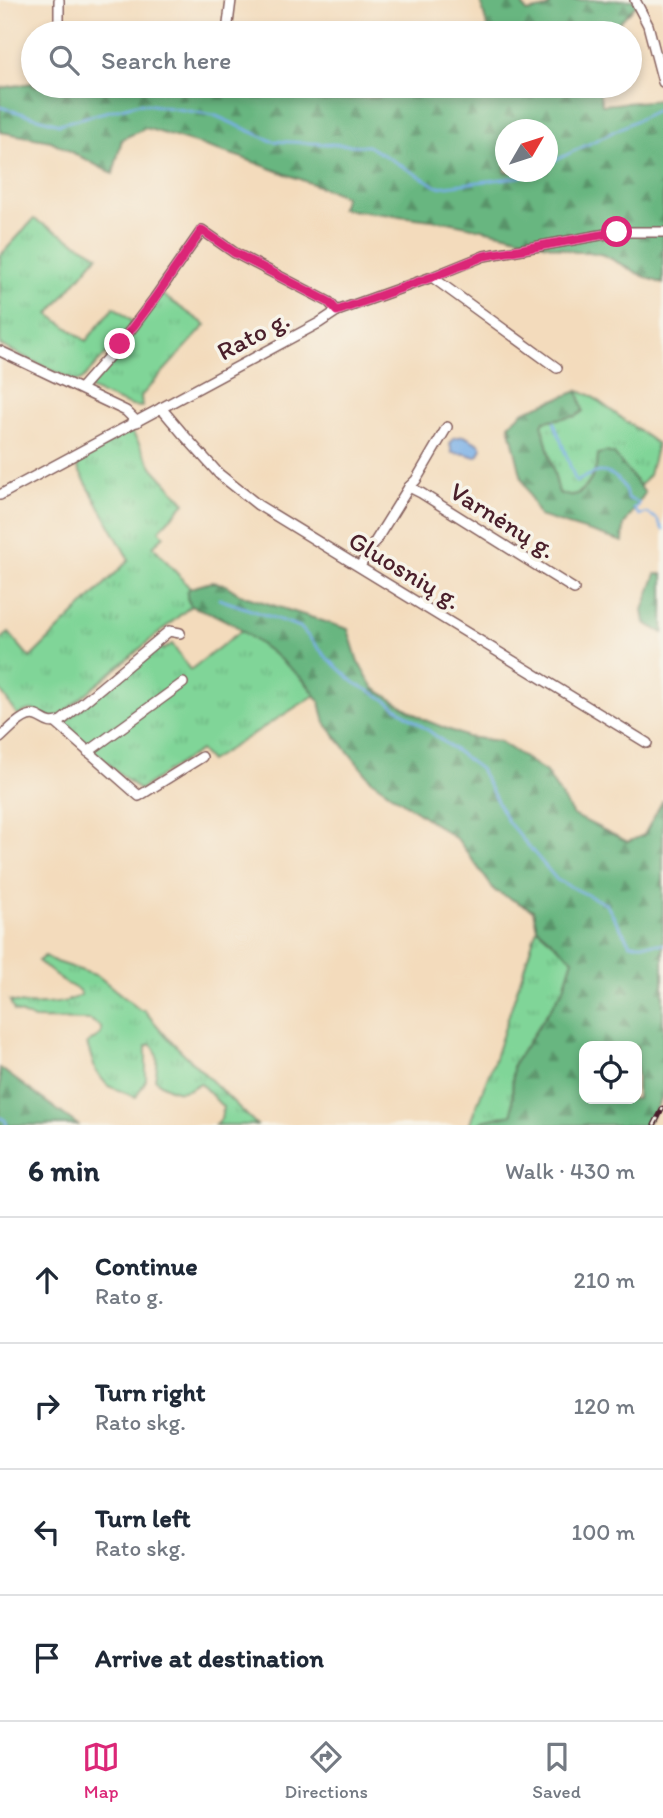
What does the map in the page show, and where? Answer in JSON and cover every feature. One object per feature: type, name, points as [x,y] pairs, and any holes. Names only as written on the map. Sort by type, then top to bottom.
[{"type":"street","points":[[59,0],[60,21]]},
{"type":"street","points":[[228,21],[230,0]]},
{"type":"street","points":[[635,0],[648,25],[663,82]]},
{"type":"street","points":[[80,388],[120,344],[202,230],[235,253],[329,302],[337,311]]},
{"type":"street","name":"Rato g.","points":[[0,495],[337,311],[484,256],[617,232],[663,232]]},
{"type":"street","points":[[432,277],[557,368]]},
{"type":"street","points":[[0,351],[126,411],[137,422]]},
{"type":"street","name":"Gluosnių g.","points":[[161,408],[219,474],[258,505],[647,743]]},
{"type":"street","name":"Varnėnų g.","points":[[360,566],[447,427]]},
{"type":"street","name":"Varnėnų g.","points":[[409,487],[574,589]]},
{"type":"street","points":[[0,738],[30,715],[48,724],[61,721],[169,631],[180,633]]},
{"type":"street","points":[[88,752],[183,683]]},
{"type":"street","points":[[56,723],[139,796],[202,757]]},
{"type":"green space","points":[[480,0],[519,0],[527,12],[547,8],[554,0],[641,0],[621,21],[486,21]]},
{"type":"green space","points":[[21,85],[21,98],[307,98],[322,101],[362,98],[601,98],[602,105],[659,100],[663,114],[663,284],[604,255],[575,252],[448,222],[341,209],[345,196],[240,157],[146,128],[122,139],[113,174],[51,141],[0,132],[0,88]]},
{"type":"green space","points":[[34,219],[98,255],[49,314],[86,341],[114,307],[134,323],[82,380],[76,382],[0,345],[0,256]]},
{"type":"green space","points":[[161,294],[206,325],[141,396],[142,407],[131,406],[91,390],[89,385],[139,327]]},
{"type":"green space","points":[[578,391],[590,395],[657,444],[649,475],[640,486],[634,479],[598,463],[589,483],[580,492],[574,495],[559,493],[542,425],[544,421],[576,416],[583,411]]},
{"type":"green space","points":[[578,391],[583,411],[576,416],[544,421],[542,425],[559,493],[567,495],[581,491],[592,478],[598,454],[614,454],[645,493],[624,525],[623,542],[539,516],[522,479],[509,425],[524,411]]},
{"type":"green space","points":[[131,430],[153,468],[185,503],[159,530],[164,536],[153,546],[190,588],[187,598],[191,606],[57,718],[34,710],[18,716],[0,690],[0,640],[9,633],[30,658],[129,560],[75,463]]},
{"type":"green space","points":[[656,574],[663,574],[663,633],[645,623],[643,610]]},
{"type":"green space","points":[[211,582],[224,584],[241,595],[348,629],[358,662],[374,688],[425,720],[467,737],[499,741],[546,772],[573,815],[628,842],[644,835],[663,800],[663,1096],[647,1125],[477,1125],[512,1114],[513,1065],[564,988],[573,959],[537,928],[533,910],[495,891],[458,840],[371,780],[325,723],[320,702],[306,682],[233,624],[191,606],[187,592],[190,588]]},
{"type":"green space","points":[[242,630],[291,668],[315,695],[210,761],[200,750],[139,790],[62,725],[159,642],[163,650],[172,644],[190,670]]},
{"type":"green space","points":[[537,928],[573,959],[564,988],[513,1065],[512,1114],[469,1125],[494,1061]]},
{"type":"green space","points":[[45,956],[98,976],[140,1010],[144,1010],[167,1037],[257,1125],[215,1125],[221,1119],[223,1107],[200,1083],[187,1090],[176,1091],[155,1079],[157,1056],[150,1044],[146,1046],[146,1080],[136,1097],[108,1086],[96,1072],[87,1044],[101,1034],[101,1027],[90,1020],[34,1019],[14,1011],[10,1001],[47,1004],[81,995],[80,991],[38,961]]},
{"type":"green space","points":[[0,1068],[78,1125],[0,1125]]},
{"type":"water","points":[[464,436],[479,444],[482,448],[479,455],[475,457],[452,453],[450,444],[454,438]]},
{"type":"waterway","points":[[0,107],[59,124],[140,103],[214,115],[272,141],[368,146],[438,187],[495,180]]},
{"type":"waterway","points":[[558,159],[659,109]]},
{"type":"waterway","points":[[554,422],[576,482],[599,472],[614,476],[624,488],[627,498],[639,503],[633,508],[639,515],[647,513],[657,519],[663,530]]},
{"type":"waterway","points":[[219,599],[300,627],[328,659],[355,683],[381,697],[480,769],[508,822],[557,880],[606,904],[630,944],[663,944]]},
{"type":"waterway","points":[[0,1117],[7,1125]]},
{"type":"railway","points":[[654,1125],[663,1108]]},
{"type":"route","points":[[120,344],[202,230],[235,253],[329,302],[337,311],[484,256],[617,232]]}]
